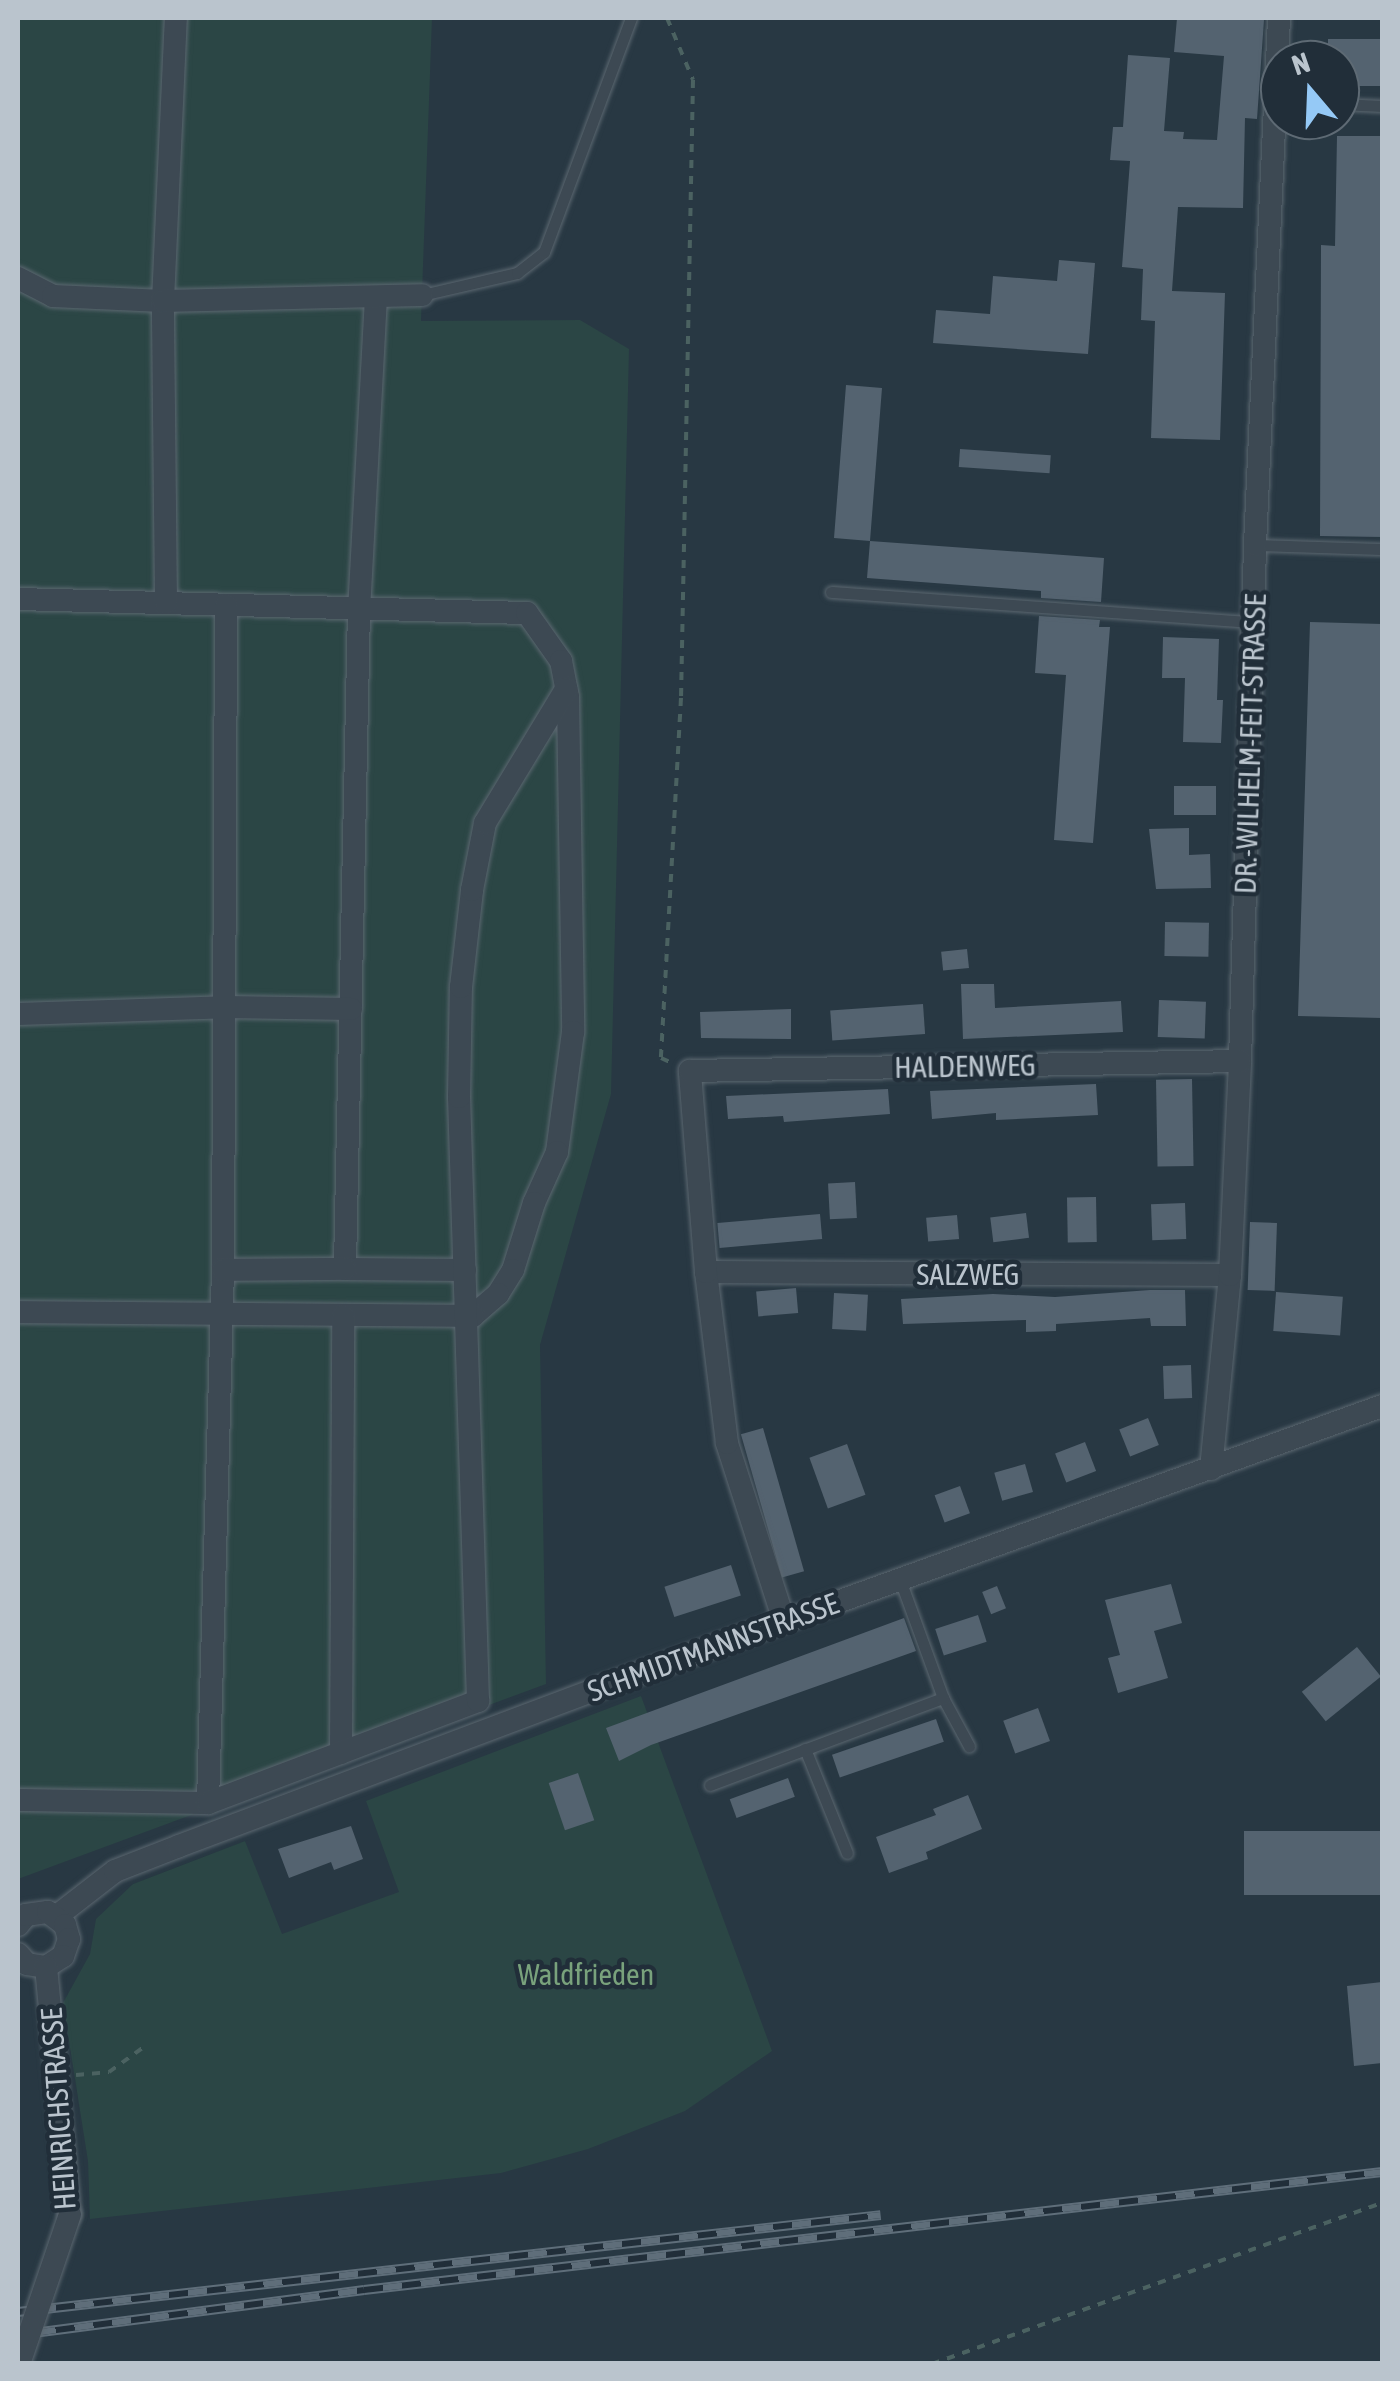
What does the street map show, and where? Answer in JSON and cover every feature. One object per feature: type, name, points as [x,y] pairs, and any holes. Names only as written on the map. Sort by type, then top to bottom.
[{"type":"street","points":[[166,603],[163,301],[176,18]]},
{"type":"street","name":"DR.-WILHELM-FEIT-STRASSE","points":[[1211,1469],[1230,1275],[1256,546],[1276,140]]},
{"type":"street","points":[[18,278],[53,296],[163,301],[422,295]]},
{"type":"street","points":[[345,1269],[359,609],[376,296]]},
{"type":"street","points":[[18,599],[527,613],[561,660],[566,689],[572,1032],[557,1152],[534,1203],[514,1270],[498,1294],[466,1317],[18,1312]]},
{"type":"street","points":[[208,1803],[223,1270],[226,605]]},
{"type":"street","points":[[18,1800],[208,1803],[478,1702],[459,1096],[461,987],[472,890],[485,823],[566,689]]},
{"type":"street","points":[[18,1014],[225,1007],[350,1009]]},
{"type":"street","name":"HALDENWEG","points":[[690,1071],[1240,1061]]},
{"type":"street","points":[[690,1071],[706,1272],[727,1443],[784,1622]]},
{"type":"street","points":[[223,1270],[465,1270]]},
{"type":"street","name":"SALZWEG","points":[[706,1272],[1230,1275]]},
{"type":"street","points":[[340,1753],[343,1316]]},
{"type":"street","name":"SCHMIDTMANNSTRASSE","points":[[57,1916],[115,1871],[182,1855],[784,1622],[1382,1406]]},
{"type":"street","points":[[18,1925],[35,1912],[57,1916],[68,1934],[67,1949],[56,1963],[46,1967],[27,1964],[18,1954]]},
{"type":"street","name":"HEINRICHSTRASSE","points":[[19,2364],[70,2214],[46,1967]]},
{"type":"lane","points":[[422,295],[517,273],[544,252],[631,18]]},
{"type":"lane","points":[[1256,546],[1382,549]]},
{"type":"lane","points":[[832,592],[1253,622]]},
{"type":"lane","points":[[900,1580],[943,1698],[969,1746]]},
{"type":"lane","points":[[710,1785],[943,1698]]},
{"type":"lane","points":[[805,1749],[847,1852]]},
{"type":"path","points":[[668,18],[693,80],[681,698],[661,1058],[690,1071]]},
{"type":"path","points":[[56,2077],[109,2072],[144,2046]]},
{"type":"path","points":[[932,2364],[1382,2203]]},
{"type":"green space","points":[[18,18],[432,18],[421,321],[580,320],[629,349],[611,1094],[540,1345],[546,1684],[18,1879]]},
{"type":"green space","name":"Waldfrieden","points":[[641,1696],[772,2051],[685,2111],[588,2149],[501,2173],[90,2219],[88,2161],[63,2003],[90,1954],[96,1919],[133,1884],[245,1841],[282,1934],[399,1892],[366,1801]]},
{"type":"building","points":[[1177,18],[1264,20],[1257,119],[1245,118],[1243,208],[1178,207],[1172,291],[1225,293],[1220,440],[1151,438],[1155,321],[1141,320],[1143,269],[1122,267],[1130,161],[1110,160],[1113,127],[1123,127],[1128,55],[1170,58],[1164,131],[1184,132],[1183,139],[1217,140],[1224,56],[1174,52]]},
{"type":"building","points":[[1382,39],[1382,86],[1360,86],[1360,40],[1328,40]]},
{"type":"building","points":[[1382,136],[1382,537],[1320,536],[1321,245],[1335,246],[1337,140]]},
{"type":"building","points":[[1059,260],[1095,263],[1088,354],[933,343],[936,310],[990,314],[993,276],[1057,281]]},
{"type":"building","points":[[846,385],[882,388],[870,541],[834,538]]},
{"type":"building","points":[[960,449],[1051,455],[1050,473],[959,467]]},
{"type":"building","points":[[870,541],[1104,558],[1101,602],[1041,598],[1041,591],[867,578]]},
{"type":"building","points":[[1039,616],[1100,620],[1099,627],[1110,627],[1093,843],[1054,840],[1066,675],[1035,673]]},
{"type":"building","points":[[1310,622],[1382,624],[1382,1018],[1298,1016]]},
{"type":"building","points":[[1163,637],[1219,639],[1217,700],[1223,700],[1221,743],[1183,742],[1185,678],[1162,678]]},
{"type":"building","points":[[1174,786],[1216,786],[1216,815],[1174,815]]},
{"type":"building","points":[[1189,828],[1189,855],[1210,854],[1211,888],[1156,889],[1149,829]]},
{"type":"building","points":[[1165,922],[1209,923],[1208,957],[1164,956]]},
{"type":"building","points":[[967,949],[969,968],[943,971],[941,952]]},
{"type":"building","points":[[961,984],[994,984],[995,1008],[1121,1001],[1123,1032],[963,1039]]},
{"type":"building","points":[[1159,1000],[1206,1002],[1205,1039],[1158,1037]]},
{"type":"building","points":[[923,1004],[925,1034],[832,1040],[830,1010]]},
{"type":"building","points":[[791,1009],[791,1039],[701,1038],[700,1012]]},
{"type":"building","points":[[1192,1079],[1194,1166],[1158,1167],[1156,1080]]},
{"type":"building","points":[[1096,1084],[1098,1115],[996,1120],[996,1113],[932,1119],[930,1091]]},
{"type":"building","points":[[888,1089],[890,1114],[784,1122],[783,1116],[728,1119],[726,1096]]},
{"type":"building","points":[[855,1182],[857,1218],[830,1219],[828,1183]]},
{"type":"building","points":[[1096,1197],[1097,1242],[1068,1242],[1067,1198]]},
{"type":"building","points":[[1185,1203],[1186,1239],[1152,1240],[1151,1204]]},
{"type":"building","points":[[1026,1213],[1029,1238],[993,1242],[990,1217]]},
{"type":"building","points":[[820,1214],[822,1239],[720,1248],[717,1223]]},
{"type":"building","points":[[957,1215],[959,1239],[928,1242],[926,1218]]},
{"type":"building","points":[[1250,1222],[1277,1223],[1275,1291],[1248,1290]]},
{"type":"building","points":[[796,1288],[798,1313],[758,1316],[756,1291]]},
{"type":"building","points":[[1185,1290],[1186,1326],[1151,1326],[1150,1318],[1056,1324],[1056,1331],[1026,1332],[1026,1320],[903,1324],[901,1299],[993,1294],[1055,1297]]},
{"type":"building","points":[[1276,1292],[1343,1297],[1340,1336],[1273,1331]]},
{"type":"building","points":[[834,1293],[868,1295],[866,1331],[832,1329]]},
{"type":"building","points":[[1191,1365],[1192,1398],[1164,1399],[1163,1366]]},
{"type":"building","points":[[1148,1418],[1159,1445],[1130,1457],[1119,1430]]},
{"type":"building","points":[[763,1428],[804,1571],[782,1578],[741,1434]]},
{"type":"building","points":[[1085,1442],[1096,1471],[1066,1482],[1055,1453]]},
{"type":"building","points":[[847,1444],[865,1495],[828,1508],[809,1458]]},
{"type":"building","points":[[1025,1464],[1033,1492],[1002,1501],[994,1473]]},
{"type":"building","points":[[960,1486],[970,1513],[945,1522],[935,1495]]},
{"type":"building","points":[[731,1565],[741,1595],[674,1617],[664,1587]]},
{"type":"building","points":[[1171,1584],[1182,1623],[1154,1631],[1168,1678],[1118,1693],[1108,1658],[1120,1655],[1105,1600]]},
{"type":"building","points":[[997,1586],[1006,1608],[991,1614],[982,1592]]},
{"type":"building","points":[[978,1615],[987,1642],[944,1656],[935,1629]]},
{"type":"building","points":[[904,1618],[916,1651],[651,1745],[619,1761],[606,1728]]},
{"type":"building","points":[[1357,1647],[1381,1677],[1326,1721],[1302,1692]]},
{"type":"building","points":[[1038,1708],[1050,1741],[1015,1754],[1003,1721]]},
{"type":"building","points":[[936,1719],[944,1742],[840,1778],[832,1755]]},
{"type":"building","points":[[578,1773],[594,1820],[565,1830],[549,1783]]},
{"type":"building","points":[[788,1778],[795,1797],[737,1818],[730,1799]]},
{"type":"building","points":[[968,1795],[982,1829],[926,1852],[928,1859],[889,1873],[876,1837],[936,1815],[933,1809]]},
{"type":"building","points":[[351,1826],[363,1859],[334,1870],[331,1862],[289,1878],[278,1849]]},
{"type":"building","points":[[1244,1831],[1382,1831],[1382,1895],[1244,1895]]},
{"type":"building","points":[[1382,1982],[1382,2063],[1354,2066],[1347,1986]]},
{"type":"railway","points":[[18,2335],[364,2290],[1382,2172]]},
{"type":"railway","points":[[18,2312],[881,2215]]}]
